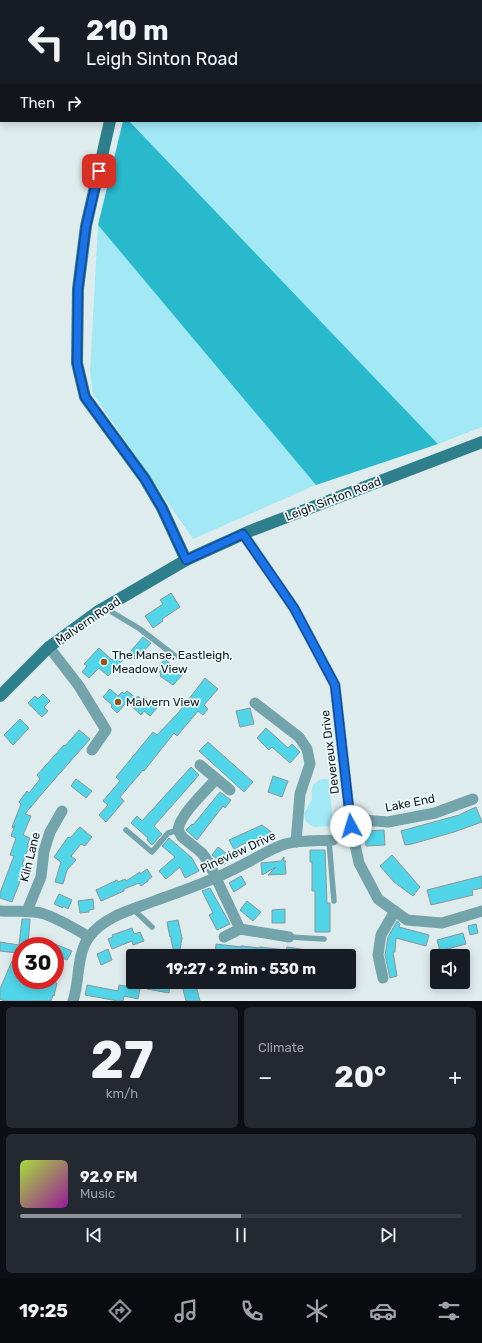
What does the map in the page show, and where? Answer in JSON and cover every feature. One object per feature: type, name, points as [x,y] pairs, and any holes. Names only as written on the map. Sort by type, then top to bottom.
[{"type":"main road","points":[[110,122],[86,226],[78,289],[77,363],[85,397],[145,479],[162,508],[186,560]]},
{"type":"main road","name":"Leigh Sinton Road","points":[[186,560],[243,534],[482,442]]},
{"type":"main road","name":"Malvern Road","points":[[0,696],[49,647],[105,608],[186,560]]},
{"type":"street","name":"Devereux Drive","points":[[243,534],[294,608],[335,685],[350,819],[359,863],[378,899],[407,920],[442,923],[482,911]]},
{"type":"street","points":[[49,647],[79,686],[106,730],[92,750]]},
{"type":"street","points":[[255,703],[298,737],[307,749],[310,764],[300,794],[296,842]]},
{"type":"street","points":[[200,765],[230,790]]},
{"type":"street","points":[[216,779],[184,815],[179,822],[178,830],[182,837],[202,853],[209,863],[240,929]]},
{"type":"street","name":"Lake End","points":[[350,819],[388,822],[435,812],[473,799]]},
{"type":"street","name":"Kiln Lane","points":[[27,911],[41,877],[44,851],[50,832],[62,811]]},
{"type":"street","name":"Pineview Drive","points":[[132,909],[216,877],[274,848],[296,842],[331,840]]},
{"type":"street","points":[[73,1001],[76,993],[81,955],[89,937],[97,928],[108,920],[132,909]]},
{"type":"street","points":[[0,911],[27,911],[40,913],[89,937]]},
{"type":"street","points":[[383,978],[378,955],[381,935],[396,911]]},
{"type":"street","points":[[224,937],[240,929],[289,937]]},
{"type":"lane","points":[[105,608],[140,628],[175,656]]},
{"type":"lane","points":[[126,830],[152,852],[168,834],[178,830]]},
{"type":"lane","points":[[331,840],[334,900]]},
{"type":"lane","points":[[132,909],[152,927]]},
{"type":"lane","points":[[289,937],[324,939]]},
{"type":"shaded area","points":[[123,122],[130,122],[438,444],[316,485],[98,225]]},
{"type":"shaded area","points":[[130,122],[482,122],[482,427],[438,444]]},
{"type":"shaded area","points":[[98,225],[316,485],[193,539],[93,394],[90,371]]},
{"type":"shaded area","points":[[322,779],[329,779],[333,826],[314,827],[307,823],[304,813],[312,799],[312,787],[316,782]]},
{"type":"building","points":[[171,593],[180,607],[162,619],[163,621],[153,628],[145,616],[163,604],[160,600]]},
{"type":"building","points":[[143,637],[151,643],[136,660],[129,653]]},
{"type":"building","name":"The Manse, Eastleigh, Meadow View","points":[[99,648],[112,660],[118,653],[124,659],[108,676],[99,668],[89,678],[82,672],[87,666],[84,664]]},
{"type":"building","points":[[165,659],[176,669],[177,667],[184,673],[173,685],[160,676],[161,674],[159,672],[163,669],[159,666]]},
{"type":"building","points":[[205,678],[218,689],[204,705],[208,709],[203,715],[198,711],[177,736],[174,733],[144,771],[143,770],[120,797],[124,801],[106,822],[99,815],[108,805],[103,801],[120,781],[116,777],[153,732],[157,735],[179,712]]},
{"type":"building","points":[[110,689],[118,696],[122,692],[124,694],[127,691],[136,698],[138,696],[141,699],[144,696],[157,708],[150,716],[144,711],[141,715],[127,702],[117,713],[111,707],[112,705],[103,697]]},
{"type":"building","points":[[43,694],[50,701],[44,707],[48,711],[42,717],[28,703],[35,696],[38,699]]},
{"type":"building","points":[[250,708],[254,724],[240,727],[236,711]]},
{"type":"building","points":[[20,719],[29,728],[13,745],[4,735]]},
{"type":"building","points":[[266,728],[288,748],[292,744],[300,752],[290,763],[272,747],[269,750],[257,738]]},
{"type":"building","points":[[79,730],[90,739],[25,814],[31,816],[23,835],[30,838],[27,846],[29,846],[22,865],[26,866],[12,902],[0,898],[0,893],[14,856],[10,855],[16,838],[11,836],[15,825],[13,828],[12,827],[21,804],[19,802],[27,791],[29,793],[40,779],[37,775]]},
{"type":"building","points":[[208,742],[253,782],[244,792],[199,751]]},
{"type":"building","points":[[191,767],[199,775],[154,826],[162,834],[152,845],[147,840],[148,838],[131,823],[137,816],[142,821]]},
{"type":"building","points":[[273,776],[288,781],[282,797],[268,792]]},
{"type":"building","points":[[76,779],[92,791],[86,798],[71,786]]},
{"type":"building","points":[[220,792],[231,800],[225,808],[223,806],[197,840],[186,830],[192,824],[193,825]]},
{"type":"building","points":[[476,807],[482,822],[454,832],[405,845],[401,831],[459,815]]},
{"type":"building","points":[[262,825],[274,834],[255,845],[253,840],[239,846],[235,851],[229,840]]},
{"type":"building","points":[[80,827],[92,837],[85,846],[81,844],[71,856],[76,860],[67,870],[63,884],[55,882],[61,862],[54,857],[68,837],[70,838]]},
{"type":"building","points":[[384,830],[385,845],[366,846],[365,831]]},
{"type":"building","points":[[169,838],[192,858],[199,871],[185,878],[180,867],[166,879],[159,871],[175,857],[162,846]]},
{"type":"building","points":[[218,847],[231,857],[224,865],[212,855]]},
{"type":"building","points":[[310,850],[325,850],[327,903],[330,903],[330,932],[315,932],[315,891],[312,891],[312,862],[310,862]]},
{"type":"building","points":[[392,855],[420,887],[413,896],[394,882],[380,866]]},
{"type":"building","points":[[284,857],[284,861],[286,861],[286,874],[268,875],[276,867],[262,875],[261,863],[281,861]]},
{"type":"building","points":[[147,869],[152,877],[141,886],[139,883],[101,901],[96,890],[117,880],[118,882],[125,879],[126,881]]},
{"type":"building","points":[[241,876],[246,884],[234,892],[229,883]]},
{"type":"building","points":[[482,876],[482,888],[472,890],[473,895],[431,905],[427,890]]},
{"type":"building","points":[[210,888],[230,924],[217,930],[209,915],[213,913],[202,891]]},
{"type":"building","points":[[59,894],[72,900],[68,909],[54,904]]},
{"type":"building","points":[[93,899],[94,909],[89,910],[89,912],[80,913],[78,901]]},
{"type":"building","points":[[247,901],[261,912],[253,921],[240,910]]},
{"type":"building","points":[[285,909],[285,923],[272,923],[272,910]]},
{"type":"building","points":[[22,919],[30,919],[29,937],[20,937]]},
{"type":"building","points":[[178,920],[182,938],[180,949],[173,949],[167,922]]},
{"type":"building","points":[[397,921],[400,924],[399,927],[429,935],[426,946],[396,938],[395,952],[393,952],[397,976],[390,978],[385,955],[388,937]]},
{"type":"building","points":[[476,924],[478,933],[470,935],[468,926]]},
{"type":"building","points":[[132,928],[134,934],[140,932],[144,941],[133,945],[132,941],[112,949],[108,939],[113,937],[112,935]]},
{"type":"building","points":[[463,933],[466,944],[447,949],[439,949],[437,940]]},
{"type":"building","points":[[0,942],[12,944],[12,952],[0,951]]},
{"type":"building","points":[[216,944],[277,949],[216,949]]},
{"type":"building","points":[[287,947],[300,949],[286,949]]},
{"type":"building","points":[[64,948],[72,951],[67,960],[64,959]]},
{"type":"building","points":[[108,949],[112,960],[101,965],[97,954]]},
{"type":"building","points":[[12,961],[12,989],[56,989],[51,1001],[4,1001],[0,999],[0,989]]},
{"type":"building","points":[[87,985],[118,991],[119,985],[126,986],[126,989],[140,989],[138,999],[124,996],[123,1001],[85,995]]},
{"type":"building","points":[[147,989],[169,989],[169,993]]},
{"type":"building","points":[[183,989],[197,989],[200,1001],[186,1001]]},
{"type":"place","name":"The Manse, Eastleigh, Meadow View","points":[[104,662]]},
{"type":"place","name":"Malvern View","points":[[118,702]]},
{"type":"route","points":[[99,171],[86,226],[78,289],[77,363],[85,397],[145,479],[162,508],[186,560],[243,534],[294,608],[335,685],[351,826]]}]
